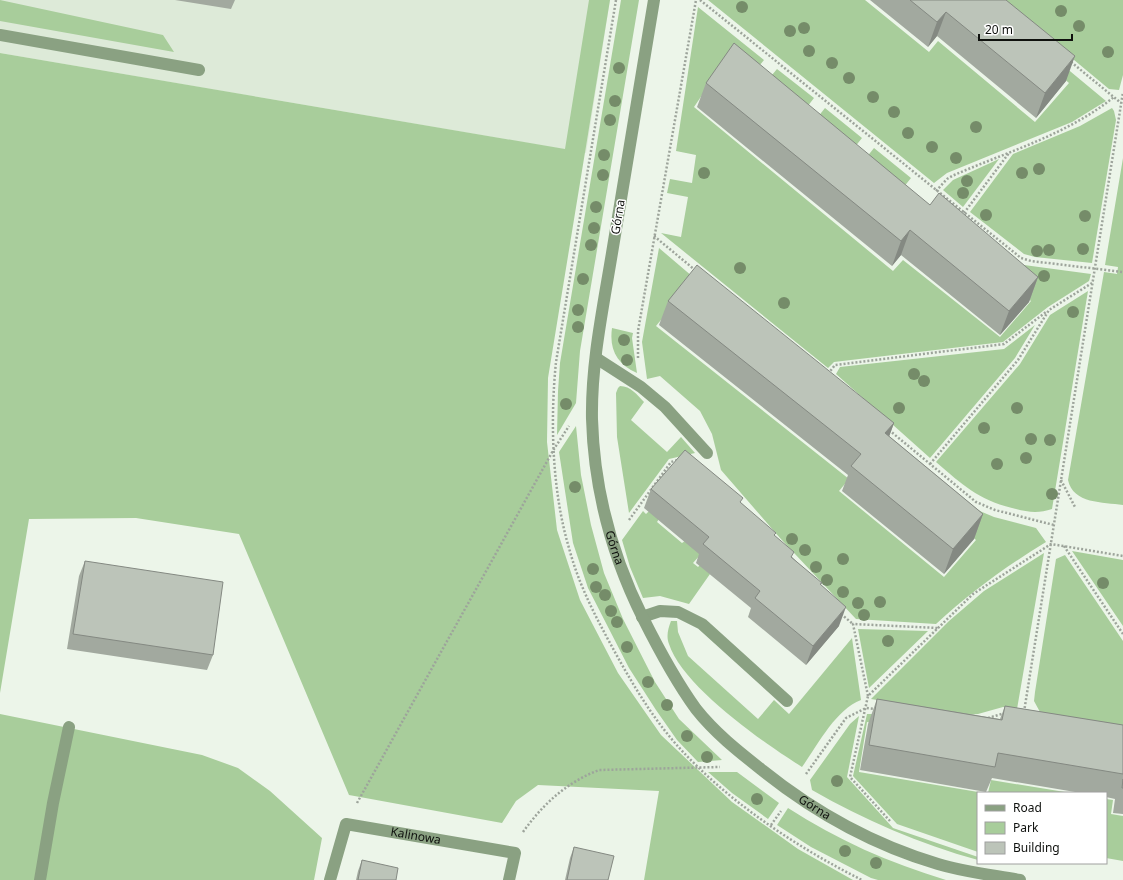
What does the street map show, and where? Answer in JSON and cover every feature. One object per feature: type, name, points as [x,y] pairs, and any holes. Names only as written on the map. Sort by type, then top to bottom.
[{"type":"street","name":"Górna","points":[[654,0],[596,358],[592,418],[594,454],[600,495],[613,544],[634,601],[666,664],[698,711],[728,744],[792,794],[829,817],[893,847],[936,863],[1020,880]]},
{"type":"street","points":[[0,35],[199,70]]},
{"type":"street","points":[[596,358],[641,387],[665,407],[707,453]]},
{"type":"street","points":[[642,617],[660,611],[678,612],[702,624],[787,701]]},
{"type":"street","points":[[40,880],[53,803],[69,727]]},
{"type":"street","points":[[330,880],[346,824]]},
{"type":"street","name":"Kalinowa","points":[[346,824],[515,853]]},
{"type":"street","points":[[510,880],[515,853]]},
{"type":"path","points":[[554,449],[554,390],[556,362],[616,0]]},
{"type":"path","points":[[641,387],[637,349],[638,331],[696,0]]},
{"type":"path","points":[[700,0],[1021,258],[1032,261],[1123,272]]},
{"type":"path","points":[[1066,58],[1121,103]]},
{"type":"path","points":[[1023,717],[1123,92]]},
{"type":"path","points":[[936,191],[946,179],[952,176],[1072,126],[1100,109],[1114,97]]},
{"type":"path","points":[[964,213],[1010,151]]},
{"type":"path","points":[[654,236],[697,272]]},
{"type":"path","points":[[826,378],[836,365],[1004,344],[1049,310],[1092,283]]},
{"type":"path","points":[[930,464],[1018,360],[1049,310]]},
{"type":"path","points":[[346,824],[554,449],[575,416],[592,418]]},
{"type":"path","points":[[887,429],[976,502],[995,510],[1054,525]]},
{"type":"path","points":[[613,544],[671,462],[707,453]]},
{"type":"path","points":[[1061,479],[1075,508]]},
{"type":"path","points":[[868,696],[973,594],[1051,544],[1123,556]]},
{"type":"path","points":[[1063,546],[1123,634]]},
{"type":"path","points":[[838,612],[853,624],[939,628]]},
{"type":"path","points":[[853,624],[868,696],[850,776],[895,826]]},
{"type":"path","points":[[792,794],[846,718],[866,708],[882,710]]},
{"type":"path","points":[[983,719],[1005,713],[1011,714]]},
{"type":"path","points":[[515,853],[521,836],[532,819],[552,798],[585,776],[599,770],[700,768]]},
{"type":"shaded area","points":[[0,0],[610,0],[586,153],[0,53]]},
{"type":"green space","points":[[0,0],[163,35],[174,52],[0,21]]},
{"type":"green space","points":[[589,0],[610,0],[548,378],[547,442],[557,530],[580,600],[618,673],[661,735],[732,802],[798,849],[853,880],[644,880],[659,791],[538,785],[516,801],[502,823],[349,795],[239,534],[136,518],[29,519],[0,693],[0,53],[565,149]]},
{"type":"green space","points":[[621,0],[639,0],[580,351],[576,403],[557,435],[560,363]]},
{"type":"green space","points":[[708,0],[865,0],[929,52],[938,41],[1035,122],[1069,83],[1047,64],[1053,57],[1106,101],[1072,122],[947,173],[934,183]]},
{"type":"green space","points":[[1002,0],[1123,0],[1123,75],[1119,90],[1109,89]]},
{"type":"green space","points":[[698,7],[764,60],[746,82],[723,64],[694,107],[893,271],[903,260],[1000,337],[1031,301],[1011,283],[1024,265],[1091,274],[1089,281],[1048,307],[1003,342],[834,362],[828,368],[661,233],[681,237],[688,197],[667,193],[670,179],[692,183],[696,155],[676,151]]},
{"type":"green space","points":[[777,69],[814,98],[794,124],[757,93]]},
{"type":"green space","points":[[825,108],[862,138],[842,163],[805,133]]},
{"type":"green space","points":[[1112,108],[1116,120],[1092,263],[1035,257],[1024,254],[970,212],[1013,154],[1080,126]]},
{"type":"green space","points":[[874,148],[911,178],[891,203],[854,173]]},
{"type":"green space","points":[[1123,158],[1123,505],[1098,502],[1082,498],[1071,488],[1068,480],[1104,272],[1117,274],[1118,267],[1105,265]]},
{"type":"green space","points":[[999,159],[963,207],[943,190],[953,180]]},
{"type":"green space","points":[[659,248],[713,294],[688,287],[656,326],[849,479],[839,491],[944,577],[976,540],[955,522],[975,509],[994,517],[1036,528],[1046,542],[989,580],[936,624],[856,619],[780,538],[721,470],[712,434],[700,411],[660,376],[647,379],[642,342]]},
{"type":"green space","points":[[1088,291],[1052,509],[1037,512],[1022,511],[980,496],[936,462],[1020,364],[1050,315]]},
{"type":"green space","points":[[1035,325],[1015,358],[930,458],[836,374],[840,367],[1004,349]]},
{"type":"green space","points":[[612,328],[633,333],[632,338],[637,373],[624,365],[613,350],[611,336]]},
{"type":"green space","points":[[620,386],[631,389],[644,402],[631,420],[667,452],[681,437],[695,453],[669,459],[629,513],[617,437],[616,393]]},
{"type":"green space","points":[[576,426],[581,475],[591,525],[604,573],[623,619],[655,682],[679,719],[722,760],[698,762],[677,740],[629,668],[588,588],[573,543],[559,452]]},
{"type":"green space","points":[[643,511],[646,514],[649,511],[659,519],[657,522],[682,543],[685,541],[701,554],[693,563],[698,567],[700,565],[710,574],[689,604],[660,596],[643,598],[630,567],[622,540]]},
{"type":"green space","points":[[1072,551],[1123,560],[1123,626]]},
{"type":"green space","points":[[1044,553],[1017,709],[1003,707],[978,714],[967,715],[871,699],[949,621],[984,591]]},
{"type":"green space","points":[[1065,555],[1123,641],[1123,726],[1040,712],[1034,701],[1056,559]]},
{"type":"green space","points":[[671,621],[677,621],[678,632],[688,656],[758,719],[774,700],[789,714],[852,638],[861,700],[852,705],[835,720],[802,767],[767,744],[726,713],[690,678],[677,660],[669,644],[668,632]]},
{"type":"green space","points":[[858,629],[928,631],[869,688]]},
{"type":"green space","points":[[0,714],[202,755],[238,768],[270,791],[322,838],[314,880],[0,880]]},
{"type":"green space","points":[[867,714],[872,714],[893,726],[867,722],[859,772],[978,792],[977,852],[897,824],[853,776]]},
{"type":"green space","points":[[859,716],[847,777],[893,828],[977,857],[977,860],[914,839],[872,821],[812,790],[810,780],[850,724]]},
{"type":"green space","points":[[708,772],[737,772],[779,803],[768,819],[732,793]]},
{"type":"green space","points":[[991,780],[1065,792],[988,792]]},
{"type":"green space","points":[[1107,799],[1113,800],[1111,814],[1123,816],[1123,861],[1107,858]]},
{"type":"green space","points":[[788,808],[825,830],[864,850],[946,880],[878,880],[871,878],[811,847],[777,825]]},
{"type":"building","points":[[910,0],[1006,0],[1075,56],[1045,93],[946,12],[937,22]]},
{"type":"building","points":[[734,43],[930,205],[939,193],[1038,277],[1009,311],[910,230],[901,241],[706,83]]},
{"type":"building","points":[[697,265],[894,423],[885,433],[983,514],[953,549],[851,466],[861,454],[668,301]]},
{"type":"building","points":[[685,450],[743,498],[740,502],[776,533],[774,535],[794,552],[791,557],[822,583],[820,584],[846,607],[813,646],[755,598],[760,591],[703,544],[709,537],[651,489]]},
{"type":"building","points":[[85,561],[223,582],[213,655],[73,634]]},
{"type":"building","points":[[877,699],[1002,720],[1005,706],[1123,725],[1123,774],[998,753],[995,767],[869,745]]},
{"type":"building","points":[[574,847],[614,856],[608,880],[567,880]]},
{"type":"building","points":[[362,860],[398,868],[396,880],[358,880]]}]
